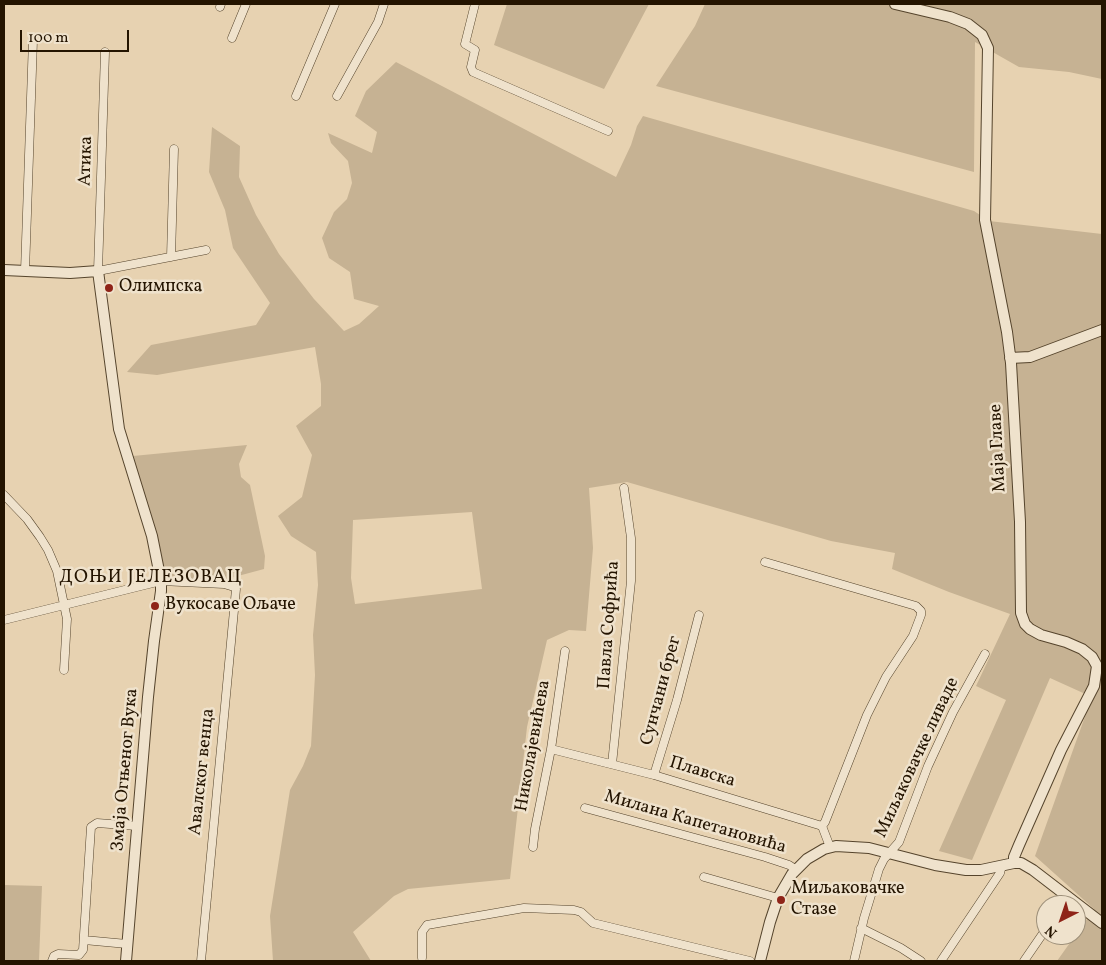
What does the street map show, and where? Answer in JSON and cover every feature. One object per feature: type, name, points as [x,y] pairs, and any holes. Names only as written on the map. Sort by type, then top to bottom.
[{"type":"street","points":[[232,38],[246,4]]},
{"type":"street","points":[[296,96],[335,4]]},
{"type":"street","points":[[337,96],[371,35],[384,4]]},
{"type":"street","points":[[475,4],[465,44],[476,50],[471,67],[474,72],[608,131]]},
{"type":"street","name":"Маја Главе","points":[[895,4],[950,17],[968,24],[982,34],[988,48],[985,220],[1010,358],[1020,522],[1022,617],[1027,626],[1034,632],[1075,645],[1088,652],[1096,662],[1098,672],[1088,699],[1061,750],[1040,796],[1014,862]]},
{"type":"street","points":[[24,271],[33,40]]},
{"type":"street","name":"Атика","points":[[98,271],[106,52]]},
{"type":"street","points":[[171,257],[174,149]]},
{"type":"street","points":[[4,270],[70,273],[98,271],[206,250]]},
{"type":"street","points":[[4,620],[161,582],[152,536],[117,417],[109,340],[98,271]]},
{"type":"street","points":[[1010,358],[1030,357],[1102,330]]},
{"type":"street","name":"Павла Софрића","points":[[612,764],[631,581],[631,538],[624,488]]},
{"type":"street","points":[[4,495],[27,519],[48,550],[57,572],[67,619],[64,670]]},
{"type":"street","points":[[765,562],[916,606],[921,611],[913,636],[882,684],[866,715],[822,826],[830,847]]},
{"type":"street","name":"Авалског венца","points":[[161,582],[224,584],[234,587],[237,593],[200,961]]},
{"type":"street","name":"Змаја Огњеног Вука","points":[[126,961],[148,697],[154,640],[162,591],[161,582]]},
{"type":"street","name":"Сунчани брег","points":[[654,775],[677,700],[699,615]]},
{"type":"street","name":"Николајевићева","points":[[533,847],[551,749],[565,651]]},
{"type":"street","name":"Миљаковачке ливаде","points":[[854,961],[861,928],[879,870],[884,859],[897,845],[928,766],[985,654]]},
{"type":"street","name":"Плавска","points":[[551,749],[654,775],[822,826]]},
{"type":"street","name":"Милана Капетановића","points":[[585,808],[765,857],[795,869]]},
{"type":"street","points":[[52,961],[54,956],[58,954],[79,955],[83,950],[91,827],[97,823],[137,826]]},
{"type":"street","points":[[760,961],[778,898],[795,869],[807,859],[830,847],[856,846],[948,868],[981,870],[1014,862],[1021,863],[1033,870],[1059,895]]},
{"type":"street","points":[[941,961],[1000,873],[1002,865]]},
{"type":"street","points":[[704,877],[778,898]]},
{"type":"street","points":[[422,958],[422,932],[427,925],[524,908],[574,910],[581,912],[593,923],[750,961]]},
{"type":"street","points":[[1086,913],[1102,923]]},
{"type":"street","points":[[861,928],[901,948],[921,961]]},
{"type":"street","points":[[84,940],[128,944]]},
{"type":"street","points":[[1024,961],[1036,944]]},
{"type":"shaded area","points":[[507,4],[649,4],[604,89],[494,45]]},
{"type":"shaded area","points":[[705,4],[1102,4],[1102,79],[1069,72],[1019,67],[975,42],[974,172],[656,86],[695,26]]},
{"type":"shaded area","points":[[396,62],[616,177],[643,116],[974,211],[989,221],[1102,234],[1102,961],[1057,961],[1068,945],[1086,945],[1086,920],[1094,909],[1086,902],[1086,895],[1078,895],[1035,856],[1092,697],[1050,678],[972,860],[939,851],[1006,700],[976,686],[1010,614],[892,569],[895,553],[831,541],[627,482],[589,488],[593,548],[586,631],[569,630],[547,640],[527,727],[510,879],[408,889],[394,896],[353,932],[371,961],[273,961],[270,916],[290,790],[311,746],[315,675],[313,635],[318,585],[316,552],[291,536],[278,516],[302,497],[312,455],[296,426],[321,406],[321,384],[315,347],[157,375],[127,372],[151,345],[256,325],[270,303],[233,248],[225,210],[209,172],[212,127],[240,146],[239,177],[256,215],[279,254],[314,299],[344,331],[359,324],[379,306],[354,299],[350,272],[329,258],[322,238],[334,212],[347,199],[352,183],[348,161],[331,143],[328,133],[372,153],[377,132],[355,116],[366,91]],"holes":[[[472,512],[482,589],[355,604],[351,578],[353,520]]]},
{"type":"shaded area","points":[[247,445],[239,464],[241,477],[250,485],[265,556],[264,569],[223,580],[165,578],[156,536],[133,456]]},
{"type":"shaded area","points":[[4,885],[42,886],[39,961],[4,961]]},
{"type":"place","name":"Олимпска","points":[[109,288]]},
{"type":"place","name":"Вукосаве Ољаче","points":[[155,606]]},
{"type":"place","name":"Миљаковачке Стазе","points":[[781,900]]},
{"type":"district","name":"ДОЊИ ЈЕЛЕЗОВАЦ","points":[[151,579]]}]
